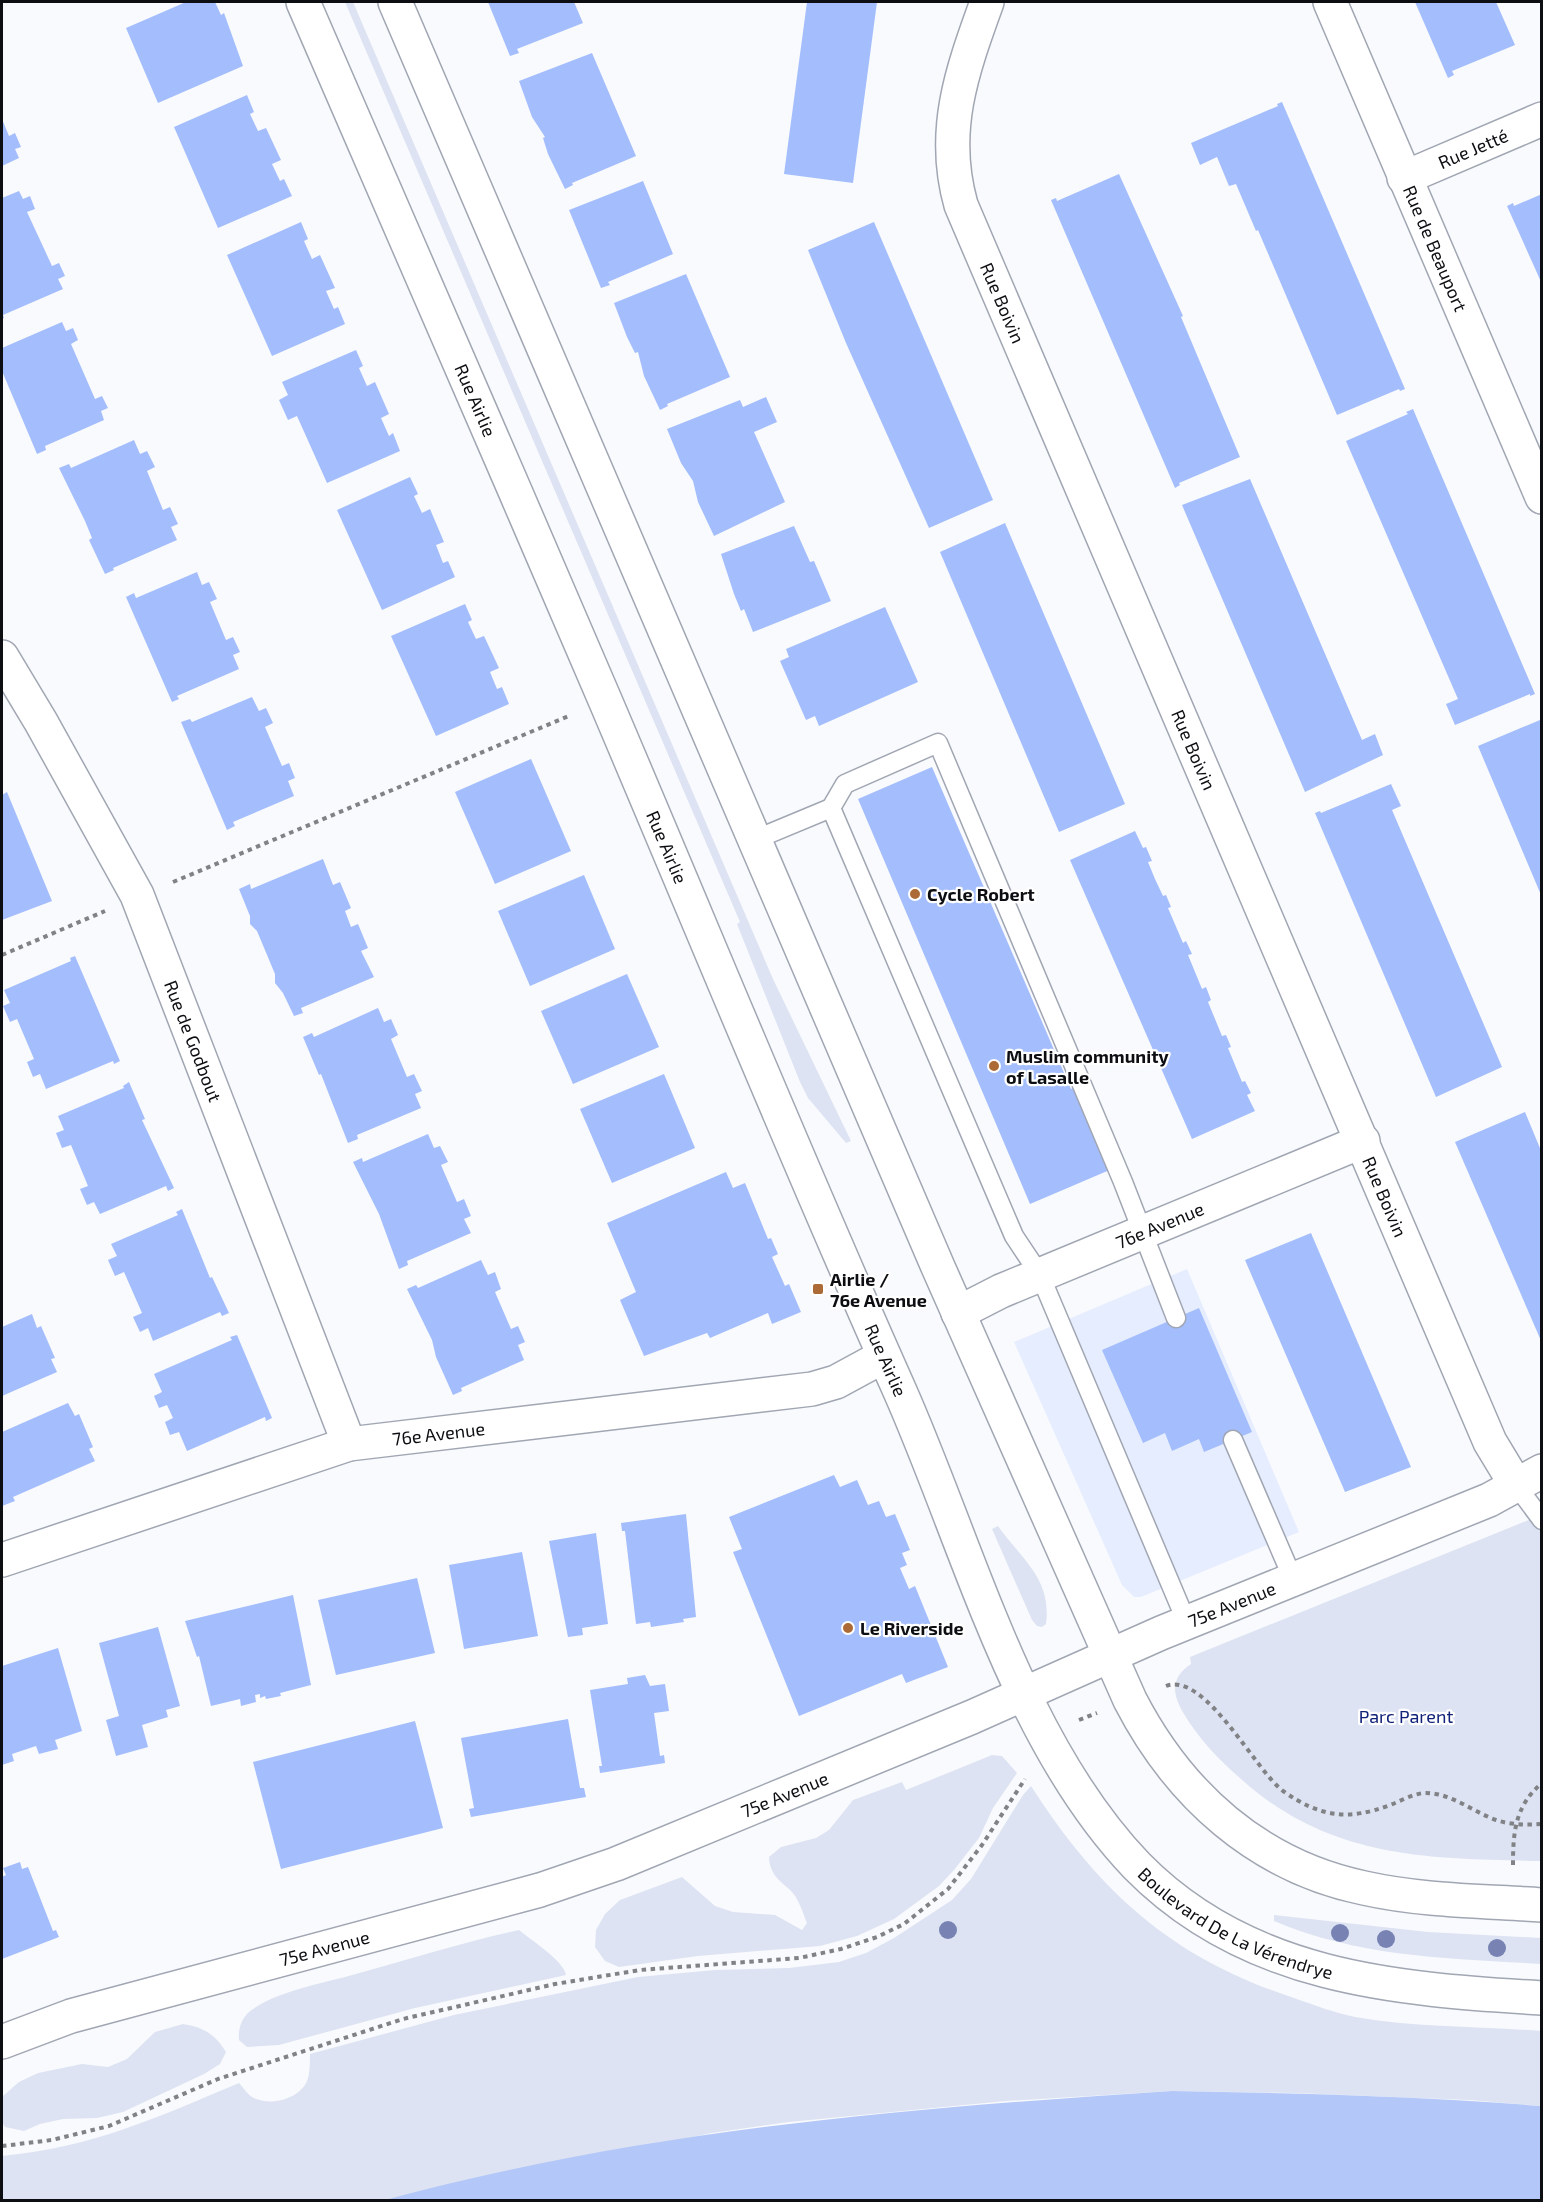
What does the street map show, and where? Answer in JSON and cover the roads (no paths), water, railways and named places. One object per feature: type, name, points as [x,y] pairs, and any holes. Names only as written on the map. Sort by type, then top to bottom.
[{"type":"street","name":"Rue Airlie","points":[[303,2],[884,1356],[1000,1640],[1025,1694]]},
{"type":"street","points":[[395,2],[958,1313],[1110,1656],[1151,1739],[1184,1783],[1236,1831],[1283,1861],[1337,1881],[1391,1893],[1542,1905]]},
{"type":"street","name":"Rue Boivin","points":[[987,2],[960,79],[952,128],[951,157],[961,205],[1490,1442],[1529,1478]]},
{"type":"street","name":"Rue de Beauport","points":[[1330,2],[1542,497]]},
{"type":"street","name":"Rue Jetté","points":[[1404,178],[1542,118]]},
{"type":"street","name":"Rue de Godbout","points":[[2,657],[42,722],[137,895],[349,1444]]},
{"type":"street","name":"76e Avenue","points":[[958,1313],[1040,1275],[1363,1141]]},
{"type":"street","name":"76e Avenue","points":[[2,1560],[349,1444],[812,1389],[837,1382],[884,1356]]},
{"type":"street","name":"75e Avenue","points":[[2,2042],[48,2024],[118,2003],[566,1882],[633,1857],[1025,1694],[1187,1623],[1489,1500],[1529,1478]]},
{"type":"street","name":"Boulevard De La Vérendrye","points":[[1025,1694],[1046,1734],[1097,1818],[1139,1867],[1188,1908],[1247,1943],[1272,1955],[1364,1982],[1542,1998]]},
{"type":"lane","points":[[754,840],[831,808],[845,784],[938,743],[1123,1182],[1176,1318]]},
{"type":"lane","points":[[831,808],[1014,1236],[1040,1275],[1187,1623]]},
{"type":"lane","points":[[1233,1440],[1293,1579]]},
{"type":"lane","points":[[1529,1478],[1542,1520]]},
{"type":"water","points":[[1172,2091],[1356,2096],[1541,2106],[1541,2200],[385,2200],[482,2176],[677,2139],[973,2105]]},
{"type":"place","name":"Cycle Robert","points":[[915,894]]},
{"type":"place","name":"Muslim community of Lasalle","points":[[994,1066]]},
{"type":"place","name":"Airlie / 76e Avenue","points":[[818,1289]]},
{"type":"place","name":"Le Riverside","points":[[848,1628]]},
{"type":"park label","name":"Parc Parent","points":[[1406,1716]]}]
